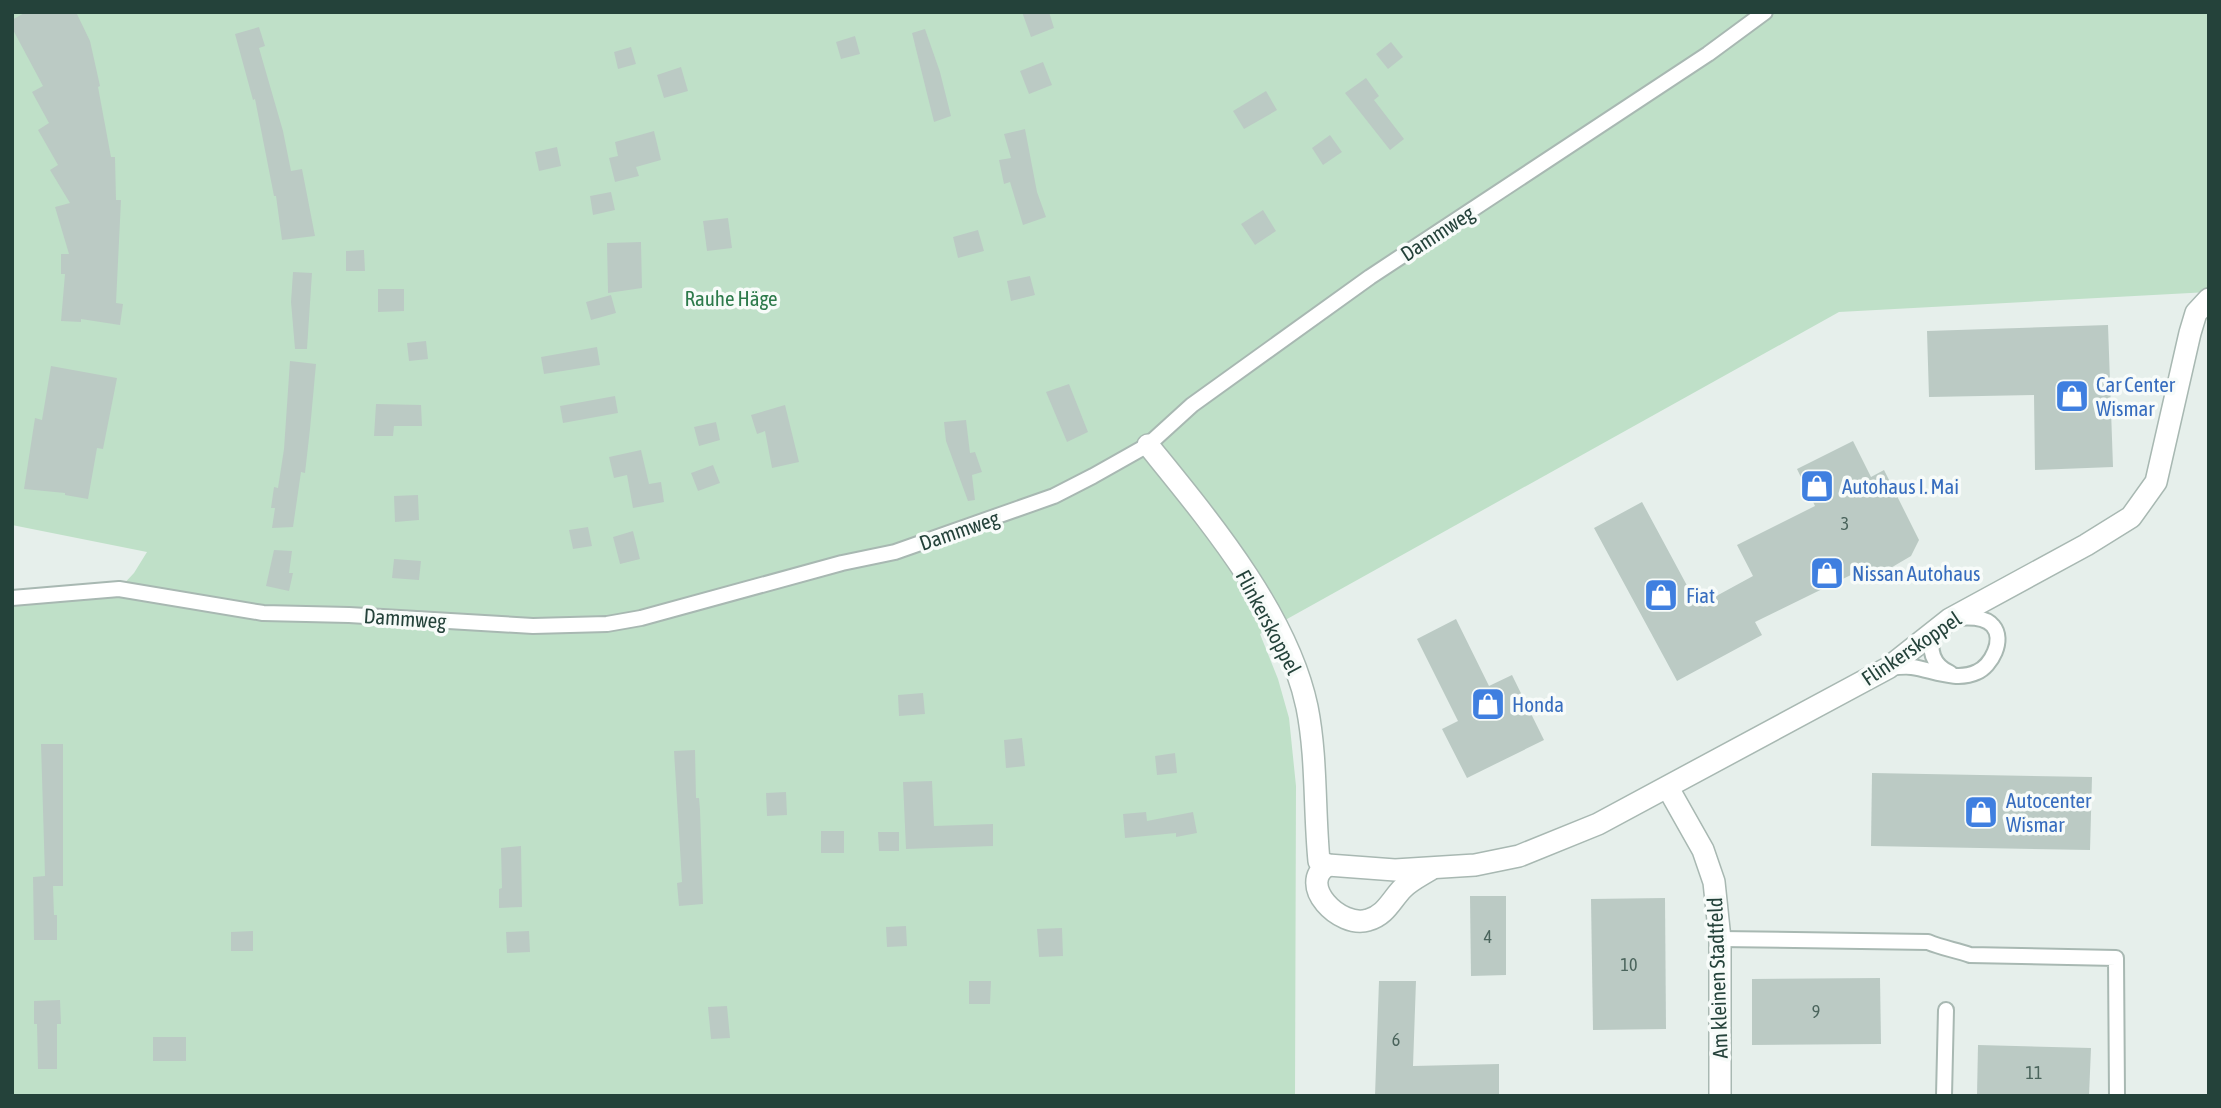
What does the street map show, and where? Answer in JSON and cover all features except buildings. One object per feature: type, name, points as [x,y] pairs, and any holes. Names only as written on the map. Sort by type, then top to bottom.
[{"type":"street","name":"Flinkerskoppel","points":[[1147,445],[1219,534],[1254,588],[1286,646],[1307,706],[1313,745],[1319,861],[1328,865],[1375,869],[1475,865],[1520,856],[1598,824],[1668,788],[1888,668],[1942,625],[2131,517],[2156,482],[2190,333],[2196,313],[2209,299]]},
{"type":"street","name":"Am kleinen Stadtfeld","points":[[1668,788],[1703,850],[1714,882],[1720,939],[1720,1096]]},
{"type":"street","name":"Flinkerskoppel","points":[[1328,865],[1320,870],[1317,876],[1320,895],[1338,915],[1352,921],[1365,922],[1388,908],[1406,885],[1433,868]]},
{"type":"lane","name":"Dammweg","points":[[12,598],[120,589],[263,613],[349,615],[533,626],[607,624],[641,618],[842,563],[895,552],[942,537],[1054,496],[1147,445],[1192,405],[1370,277],[1708,54],[1765,12]]},
{"type":"lane","points":[[1888,668],[1915,667],[1956,675],[1977,673],[1987,665],[1998,638],[1995,627],[1989,622],[1975,618],[1942,625],[1931,642],[1936,665],[1956,675]]},
{"type":"lane","points":[[1720,939],[1928,942],[1970,955],[2116,958],[2116,1096]]},
{"type":"lane","points":[[1944,1096],[1947,1010]]},
{"type":"green space","name":"Rauhe Häge","points":[[12,12],[2209,12],[2209,292],[1839,312],[1260,634],[1278,679],[1289,718],[1296,786],[1295,1096],[12,1096],[12,599],[119,589],[134,573],[147,552],[12,525]]},
{"type":"place","name":"Car Center Wismar","points":[[2072,396]]},
{"type":"place","name":"Autohaus I. Mai","points":[[1817,486]]},
{"type":"place","name":"Nissan Autohaus","points":[[1827,573]]},
{"type":"place","name":"Fiat","points":[[1661,595]]},
{"type":"place","name":"Honda","points":[[1488,704]]},
{"type":"place","name":"Autocenter Wismar","points":[[1981,812]]}]
